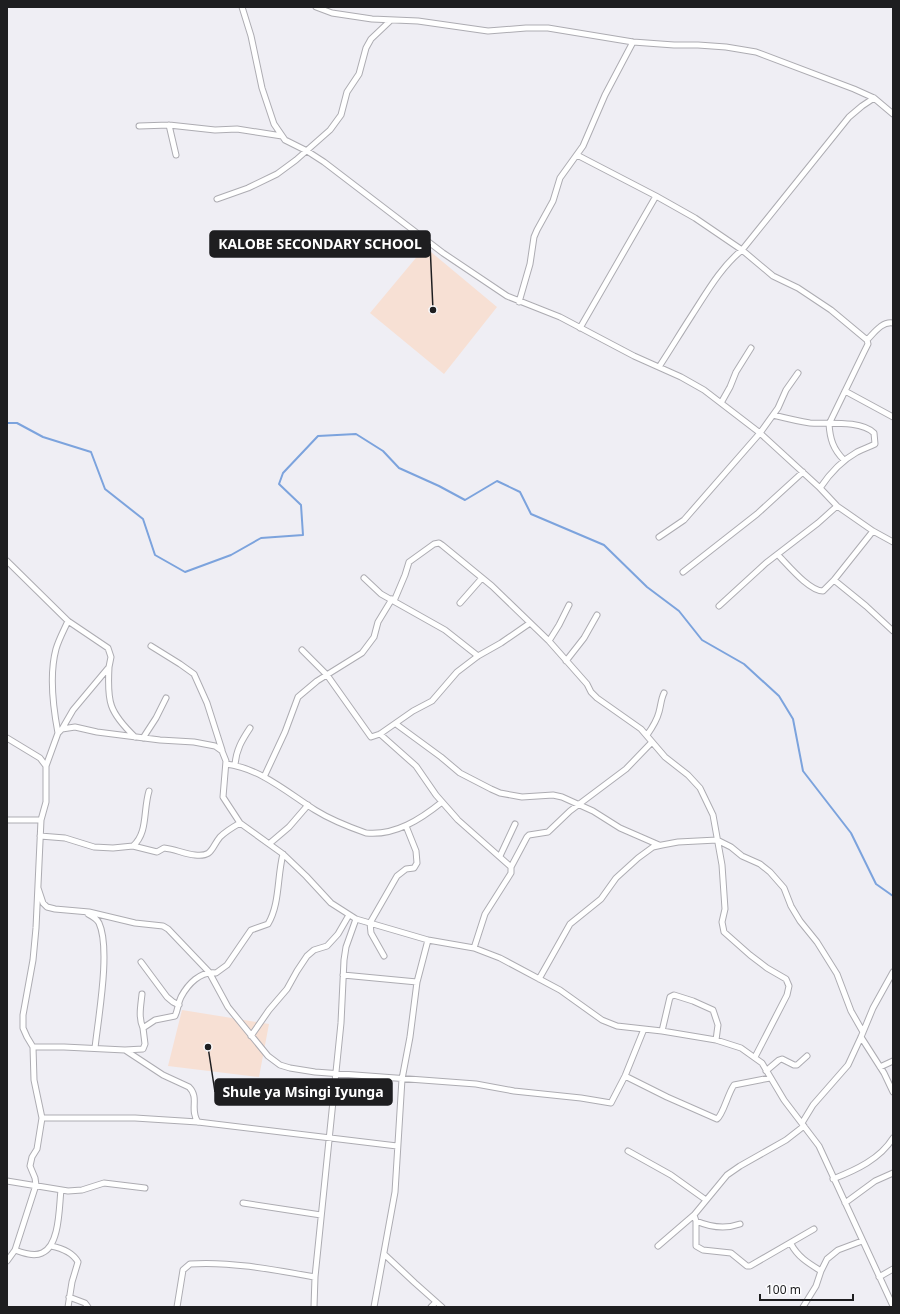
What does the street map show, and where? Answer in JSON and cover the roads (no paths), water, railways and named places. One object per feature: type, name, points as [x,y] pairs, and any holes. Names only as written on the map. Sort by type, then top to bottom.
[{"type":"street","points":[[242,7],[251,36],[262,88],[268,108],[274,124],[282,136],[291,143],[324,162],[443,253],[507,296],[560,317],[704,390],[760,434],[803,472],[837,506],[873,531],[893,542]]},
{"type":"street","points":[[316,7],[344,16],[390,21],[418,21],[488,30],[548,28],[633,42],[726,47],[756,52],[835,81],[874,98],[893,114]]},
{"type":"street","points":[[217,199],[248,188],[277,174],[296,160],[330,130],[341,115],[347,92],[360,74],[369,43],[374,35],[390,21]]},
{"type":"street","points":[[519,302],[530,264],[536,234],[553,201],[560,178],[577,156],[590,132],[606,95],[633,42]]},
{"type":"street","points":[[659,367],[712,285],[732,258],[742,250],[849,117],[874,98]]},
{"type":"street","points":[[139,126],[169,125],[215,130],[249,130],[282,136]]},
{"type":"street","points":[[169,125],[176,155]]},
{"type":"street","points":[[577,156],[656,196],[695,218],[742,250],[773,276],[798,288],[831,310],[867,340]]},
{"type":"street","points":[[580,328],[656,196]]},
{"type":"street","points":[[844,460],[832,445],[829,424],[868,344],[867,340],[880,326],[886,323],[893,323]]},
{"type":"street","points":[[722,403],[736,372],[751,348]]},
{"type":"street","points":[[659,537],[684,520],[760,434],[778,408],[786,390],[798,372]]},
{"type":"street","points":[[845,391],[893,417]]},
{"type":"street","points":[[773,415],[809,422],[860,426],[871,430],[874,433],[875,444],[844,460],[830,472],[820,488]]},
{"type":"street","points":[[683,572],[757,514],[803,472]]},
{"type":"street","points":[[720,606],[766,563],[818,524],[837,506]]},
{"type":"street","points":[[778,555],[804,581],[816,590],[823,591],[834,580],[873,531]]},
{"type":"street","points":[[264,777],[298,696],[340,665],[356,657],[367,648],[374,637],[378,622],[393,600],[405,575],[409,562],[421,552],[436,543],[442,545],[482,578],[549,641],[587,684],[591,692],[597,698],[630,720],[647,735],[665,757],[688,775],[700,788],[713,815],[722,865],[725,909],[722,922],[724,932],[750,956],[786,980],[789,986],[787,995],[755,1057]]},
{"type":"street","points":[[7,561],[68,621],[108,648],[111,657],[109,667],[108,695],[113,711],[118,720],[135,737]]},
{"type":"street","points":[[364,578],[381,594],[444,630],[478,656]]},
{"type":"street","points":[[460,602],[482,578]]},
{"type":"street","points":[[834,580],[866,606],[893,631]]},
{"type":"street","points":[[549,641],[569,605]]},
{"type":"street","points":[[566,661],[584,638],[597,615]]},
{"type":"street","points":[[58,733],[53,706],[54,657],[68,621]]},
{"type":"street","points":[[302,650],[327,675],[371,738],[380,734],[432,700],[439,694],[453,676],[478,656],[530,623]]},
{"type":"street","points":[[151,646],[189,669],[197,678],[207,703],[226,764],[223,798],[240,823],[283,854],[331,903],[356,919],[428,940],[474,948],[500,958],[560,990],[602,1020],[617,1026],[662,1031],[716,1040],[741,1048],[762,1063],[784,1100],[819,1146],[893,1306]]},
{"type":"street","points":[[7,1261],[15,1250],[36,1185],[30,1166],[36,1149],[42,1118],[36,1090],[33,1047],[24,1028],[23,1016],[36,928],[41,820],[46,802],[46,766],[58,733],[73,710],[109,667]]},
{"type":"street","points":[[647,735],[656,721],[660,710],[660,701],[664,693]]},
{"type":"street","points":[[143,738],[156,718],[166,698]]},
{"type":"street","points":[[396,724],[460,773],[491,789],[504,794],[522,796],[553,795],[562,797],[593,811],[620,828],[659,845]]},
{"type":"street","points":[[62,728],[75,727],[97,732],[135,737],[194,742],[215,746],[222,751]]},
{"type":"street","points":[[235,765],[239,746],[250,728]]},
{"type":"street","points":[[380,734],[416,766],[431,790],[466,828],[511,867]]},
{"type":"street","points":[[7,738],[40,758],[46,766]]},
{"type":"street","points":[[474,948],[485,914],[511,873],[511,867],[527,837],[529,835],[548,832],[562,817],[614,778],[637,758],[652,742]]},
{"type":"street","points":[[226,764],[235,765],[264,777],[327,817],[366,833],[389,831],[406,826],[424,817],[442,802]]},
{"type":"street","points":[[133,846],[139,841],[142,835],[149,791]]},
{"type":"street","points":[[269,844],[289,827],[308,805]]},
{"type":"street","points":[[7,820],[41,820]]},
{"type":"street","points":[[40,836],[65,838],[94,847],[113,848],[133,846],[154,852],[164,848],[197,855],[205,854],[213,850],[219,838],[240,823]]},
{"type":"street","points":[[500,856],[515,824]]},
{"type":"street","points":[[384,956],[371,933],[370,922],[397,876],[406,869],[414,868],[417,863],[416,851],[406,826]]},
{"type":"street","points":[[539,979],[573,921],[593,907],[601,899],[616,878],[627,867],[659,845],[678,842],[717,840],[731,847],[742,856],[760,864],[770,872],[784,888],[791,906],[800,921],[810,932],[837,974],[850,1010],[893,1092]]},
{"type":"street","points":[[143,1028],[155,1020],[175,1016],[181,997],[199,975],[210,972],[216,973],[227,965],[251,930],[268,924],[276,903],[280,866],[283,854]]},
{"type":"street","points":[[38,888],[43,903],[47,907],[63,911],[83,913],[92,916],[98,921],[104,945],[104,959],[95,1048]]},
{"type":"street","points":[[83,913],[90,912],[135,923],[163,926],[168,928],[210,972],[228,1007],[268,1056],[280,1065],[290,1068],[315,1072],[476,1084],[514,1091],[581,1098],[611,1103],[625,1076],[644,1029]]},
{"type":"street","points":[[251,1036],[269,1010],[287,989],[305,959],[314,950],[327,946],[338,934],[349,915]]},
{"type":"street","points":[[314,1307],[315,1277],[341,1023],[346,947],[356,919]]},
{"type":"street","points":[[374,1307],[395,1192],[402,1079],[410,1037],[417,982],[428,940]]},
{"type":"street","points":[[141,962],[167,997],[179,1005]]},
{"type":"street","points":[[658,1246],[695,1218],[706,1200],[727,1176],[740,1166],[786,1140],[803,1125],[813,1105],[844,1071],[853,1056],[873,1008],[893,972]]},
{"type":"street","points":[[343,975],[417,982]]},
{"type":"street","points":[[33,1047],[125,1050],[142,1049],[145,1044],[143,1028],[140,1020],[142,994]]},
{"type":"street","points":[[662,1031],[670,997],[674,995],[693,1001],[713,1010],[718,1025],[716,1040]]},
{"type":"street","points":[[125,1050],[163,1075],[189,1087],[195,1098],[193,1112],[198,1122]]},
{"type":"street","points":[[766,1071],[779,1060],[782,1059],[797,1065],[807,1056]]},
{"type":"street","points":[[880,1067],[893,1061]]},
{"type":"street","points":[[625,1076],[667,1097],[717,1119],[721,1115],[727,1097],[734,1085],[770,1078]]},
{"type":"street","points":[[42,1118],[135,1118],[198,1122],[397,1146]]},
{"type":"street","points":[[833,1179],[859,1168],[884,1150],[893,1138]]},
{"type":"street","points":[[628,1151],[671,1175],[706,1200]]},
{"type":"street","points":[[845,1203],[875,1181],[893,1173]]},
{"type":"street","points":[[7,1181],[75,1192],[104,1183],[145,1188]]},
{"type":"street","points":[[15,1250],[27,1254],[35,1254],[42,1253],[51,1246],[54,1241],[61,1190]]},
{"type":"street","points":[[243,1203],[321,1215]]},
{"type":"street","points":[[695,1218],[724,1228],[740,1224]]},
{"type":"street","points":[[695,1218],[696,1246],[703,1250],[731,1253],[746,1266],[750,1266],[791,1244],[814,1229]]},
{"type":"street","points":[[803,1307],[816,1286],[821,1271],[830,1255],[838,1250],[862,1241]]},
{"type":"street","points":[[791,1244],[797,1254],[821,1271]]},
{"type":"street","points":[[51,1246],[68,1252],[76,1258],[78,1262],[68,1307]]},
{"type":"street","points":[[384,1254],[442,1307]]},
{"type":"street","points":[[177,1307],[184,1270],[190,1264],[217,1264],[270,1269],[315,1277]]},
{"type":"street","points":[[879,1277],[893,1269]]},
{"type":"street","points":[[69,1298],[85,1303],[88,1307]]},
{"type":"street","points":[[431,1307],[436,1302]]},
{"type":"waterway","points":[[7,423],[17,423],[43,437],[91,452],[105,489],[143,519],[155,555],[185,572],[231,555],[261,538],[303,535],[301,505],[279,484],[283,473],[318,436],[356,434],[383,451],[399,468],[439,486],[465,500],[497,481],[520,492],[531,514],[604,545],[647,587],[679,611],[702,640],[744,664],[779,696],[793,719],[803,771],[851,833],[876,884],[893,896]]},
{"type":"place","name":"KALOBE SECONDARY SCHOOL","points":[[433,310]]},
{"type":"place","name":"Shule ya Msingi Iyunga","points":[[208,1047]]}]
